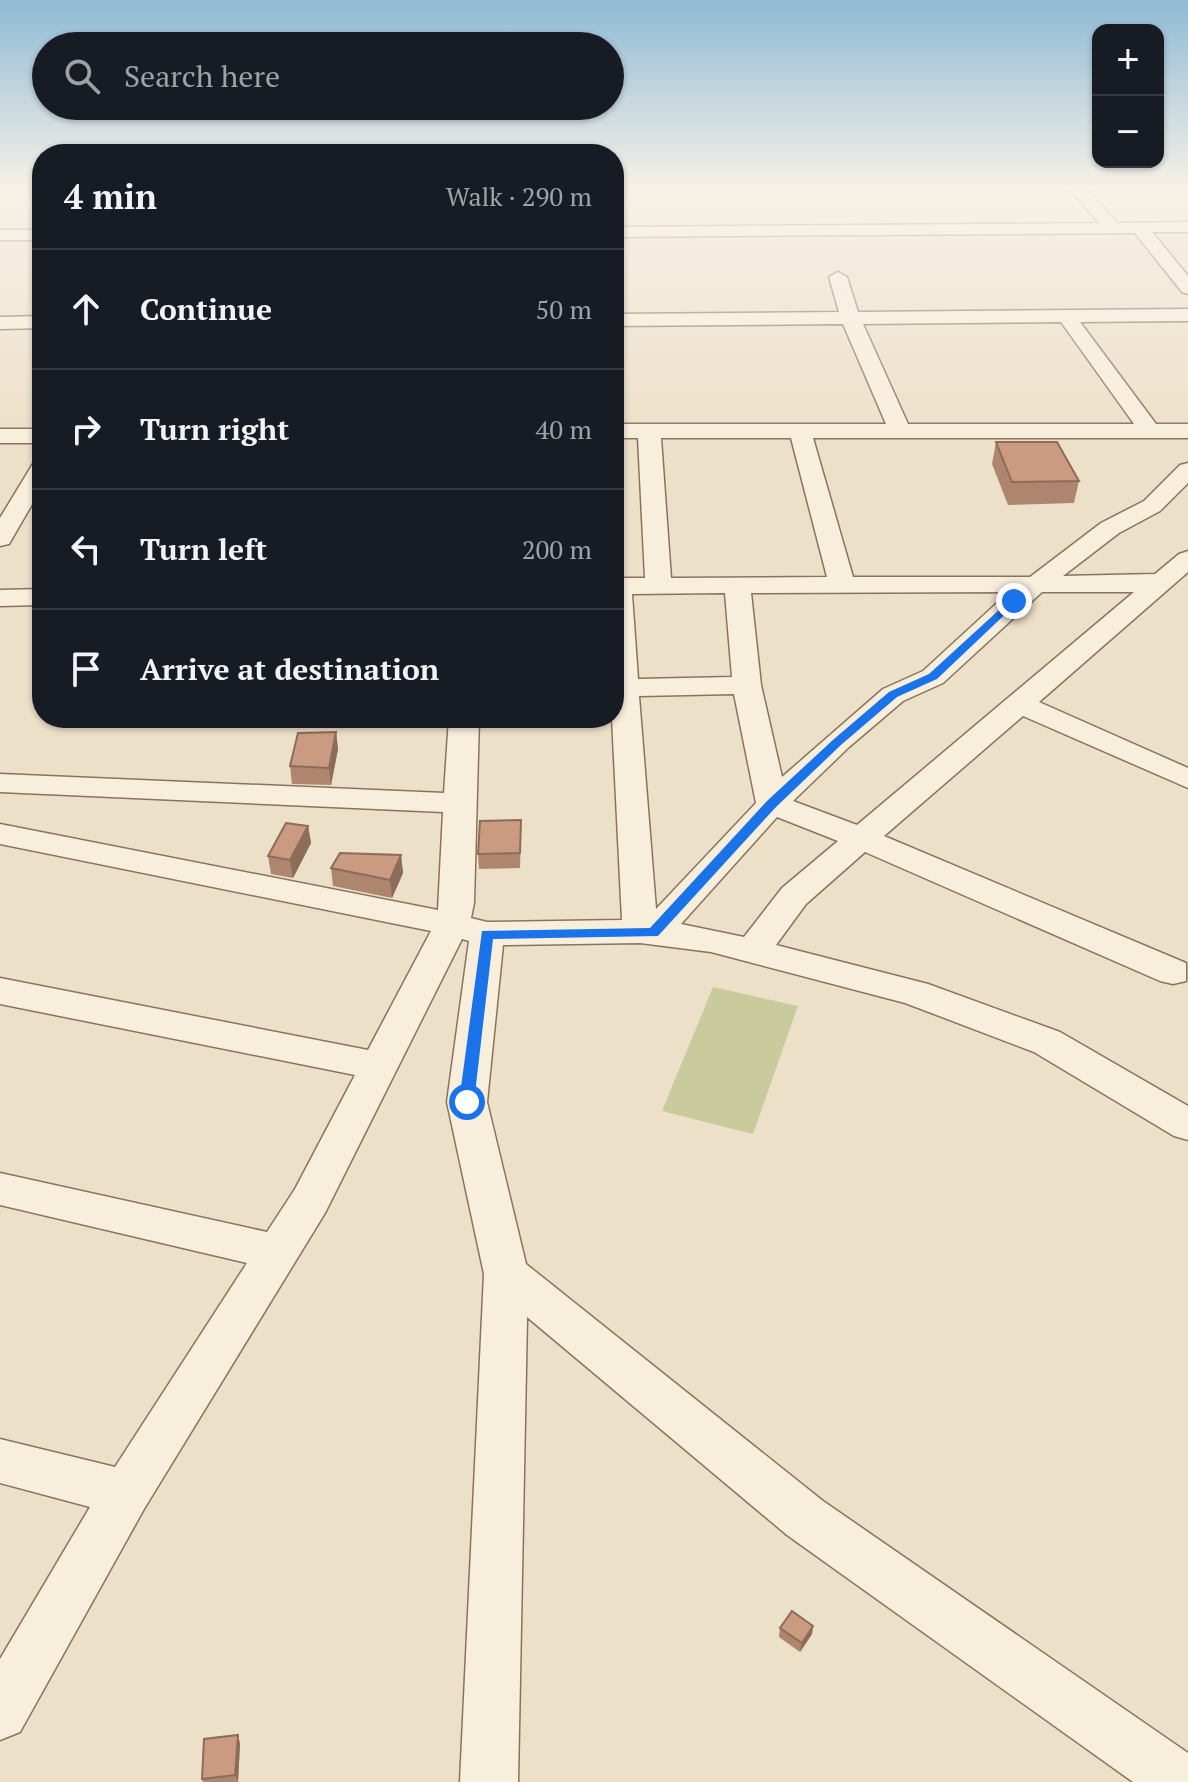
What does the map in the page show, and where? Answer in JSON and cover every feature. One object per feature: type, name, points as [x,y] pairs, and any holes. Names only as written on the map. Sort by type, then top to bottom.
[{"type":"street","points":[[1175,272],[1188,288]]},
{"type":"street","points":[[838,277],[851,319],[900,431]]},
{"type":"street","points":[[624,320],[1188,315]]},
{"type":"street","points":[[1067,317],[1149,430]]},
{"type":"street","points":[[0,323],[32,322]]},
{"type":"street","points":[[624,431],[1188,431]]},
{"type":"street","points":[[649,431],[659,587]]},
{"type":"street","points":[[800,431],[842,585]]},
{"type":"street","points":[[0,436],[32,436]]},
{"type":"street","points":[[647,932],[772,804],[893,695],[933,677],[1014,601],[1110,528],[1152,506],[1188,470]]},
{"type":"street","points":[[0,539],[32,484]]},
{"type":"street","points":[[624,586],[1137,584],[1180,567]]},
{"type":"street","points":[[752,951],[794,896],[1180,567]]},
{"type":"street","points":[[737,586],[747,685],[772,804]]},
{"type":"street","points":[[0,598],[32,597]]},
{"type":"street","points":[[624,688],[747,685]]},
{"type":"street","points":[[1018,703],[1188,779]]},
{"type":"street","points":[[463,728],[457,903],[470,929],[467,1102],[506,1274],[489,1782]]},
{"type":"street","points":[[624,728],[647,932]]},
{"type":"street","points":[[0,783],[459,803]]},
{"type":"street","points":[[772,804],[860,838],[1173,972]]},
{"type":"street","points":[[0,834],[470,929],[647,932],[711,940],[915,993],[1047,1042],[1188,1125]]},
{"type":"street","points":[[0,1712],[126,1493],[310,1201],[379,1066],[470,929]]},
{"type":"street","points":[[0,991],[379,1066]]},
{"type":"street","points":[[0,1189],[278,1252]]},
{"type":"street","points":[[506,1274],[805,1518],[1181,1782]]},
{"type":"street","points":[[0,1461],[126,1493]]},
{"type":"green space","points":[[713,987],[798,1006],[753,1134],[662,1111]]},
{"type":"building","points":[[996,442],[1057,442],[1079,481],[1012,482]]},
{"type":"building","points":[[336,732],[329,768],[290,766],[298,733]]},
{"type":"building","points":[[521,820],[520,853],[478,854],[480,821]]},
{"type":"building","points":[[286,823],[308,826],[290,860],[268,856]]},
{"type":"building","points":[[340,853],[401,855],[390,880],[331,868]]},
{"type":"building","points":[[792,1611],[813,1626],[802,1643],[780,1628]]},
{"type":"building","points":[[238,1735],[235,1775],[202,1779],[204,1739]]},
{"type":"route","points":[[467,1102],[487,934],[653,933],[772,804],[838,741],[893,695],[933,677],[965,651],[1014,601]]}]
